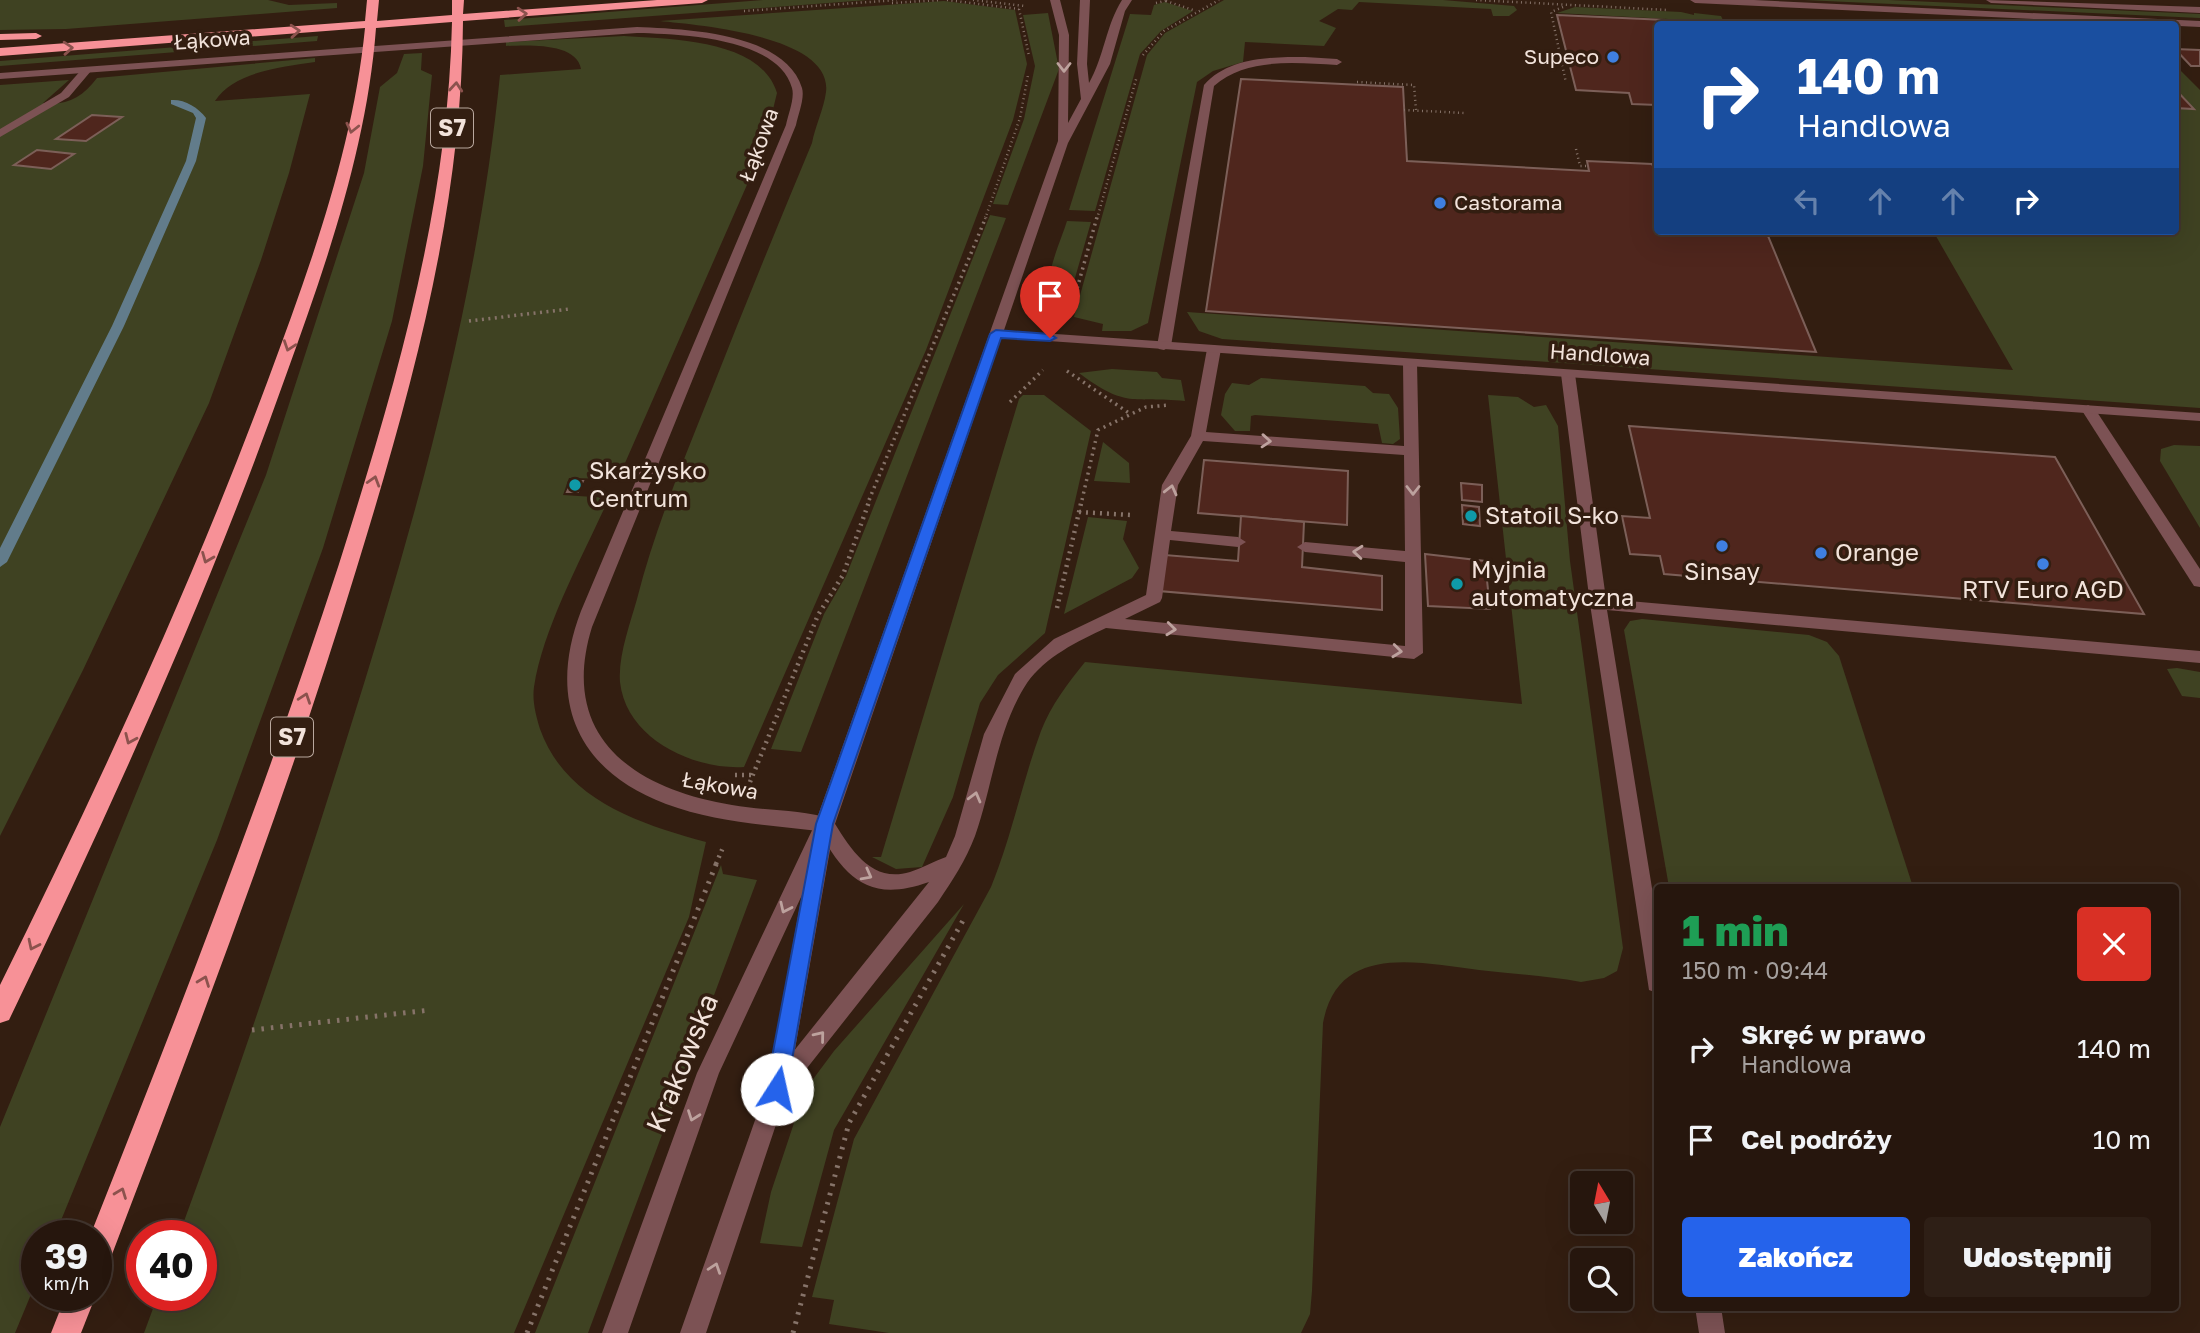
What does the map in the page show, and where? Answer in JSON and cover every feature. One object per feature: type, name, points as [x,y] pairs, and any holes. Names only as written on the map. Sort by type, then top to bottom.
[{"type":"highway","name":"S7","points":[[110,1220],[258,837],[332,621],[377,471],[416,329],[442,203],[458,53],[458,0]]},
{"type":"highway","points":[[0,37],[530,0]]},
{"type":"highway","points":[[0,52],[702,0]]},
{"type":"highway","points":[[0,1012],[152,689],[261,426],[339,188],[366,61],[373,3]]},
{"type":"highway","points":[[66,1333],[75,1311]]},
{"type":"street","name":"Krakowska","points":[[1055,0],[1064,35],[1062,143]]},
{"type":"street","points":[[1086,0],[1082,64],[1086,99]]},
{"type":"street","name":"Krakowska","points":[[616,1333],[708,1073],[825,824],[1062,143],[1105,64],[1127,0]]},
{"type":"street","points":[[1695,0],[2137,21]]},
{"type":"street","points":[[1990,0],[2200,10]]},
{"type":"street","points":[[2179,23],[2200,24]]},
{"type":"street","name":"Łąkowa","points":[[0,76],[637,30],[690,33],[744,45],[770,57],[789,72],[798,90],[791,125],[614,547],[585,625],[576,657],[574,681],[584,726],[598,749],[615,767],[672,799],[825,824]]},
{"type":"street","points":[[1164,346],[1209,85],[1228,71],[1271,60],[1336,62]]},
{"type":"street","points":[[0,134],[65,95],[86,71]]},
{"type":"street","name":"Handlowa","points":[[996,334],[2200,417]]},
{"type":"street","points":[[777,1089],[931,896],[953,862],[965,836],[993,734],[1021,678],[1060,643],[1154,598],[1170,485],[1198,436],[1214,349]]},
{"type":"street","points":[[1103,622],[1415,653],[1411,557],[1413,451],[1410,363]]},
{"type":"street","points":[[1569,374],[1598,604],[1654,965]]},
{"type":"street","points":[[2088,410],[2200,582]]},
{"type":"street","points":[[1198,436],[1413,451]]},
{"type":"street","points":[[1165,535],[1238,542]]},
{"type":"street","points":[[1304,547],[1411,557]]},
{"type":"street","points":[[1598,604],[2200,657]]},
{"type":"street","name":"Krakowska","points":[[693,1333],[777,1089],[825,824]]},
{"type":"street","points":[[825,824],[844,856],[862,875],[885,884],[919,880],[953,862]]},
{"type":"street","points":[[1709,1311],[1712,1333]]},
{"type":"path","points":[[947,0],[1019,9],[1031,7],[973,0]]},
{"type":"path","points":[[1069,320],[1143,55],[1164,31],[1219,0]]},
{"type":"path","points":[[1166,1],[1196,11]]},
{"type":"path","points":[[1566,83],[1551,12],[1570,5]]},
{"type":"path","points":[[527,1333],[814,625],[843,575],[877,479],[992,201],[1020,118],[1031,64],[1019,9]]},
{"type":"path","points":[[1404,110],[1465,113]]},
{"type":"path","points":[[1576,149],[1580,166],[1588,166]]},
{"type":"path","points":[[469,321],[569,309]]},
{"type":"path","points":[[1057,365],[1130,414]]},
{"type":"path","points":[[1060,643],[1053,623],[1098,430],[1130,414],[1160,404],[1203,407]]},
{"type":"path","points":[[1079,512],[1167,518]]},
{"type":"path","points":[[793,1333],[849,1123],[968,910]]},
{"type":"path","points":[[252,1030],[430,1010]]},
{"type":"green space","points":[[0,0],[268,0],[289,5],[337,3],[337,8],[66,29],[0,30]]},
{"type":"green space","points":[[763,0],[868,0],[505,27],[504,20]]},
{"type":"green space","points":[[1224,0],[1443,0],[1514,6],[1517,10],[1509,16],[1493,16],[1491,9],[1359,2],[1352,10],[1338,9],[1319,21],[1336,28],[1324,46],[1245,42],[1243,62],[1213,71],[1197,82],[1148,323],[1131,331],[1102,331],[1103,324],[1074,317],[1147,55],[1165,33]]},
{"type":"green space","points":[[1804,0],[1889,0],[2200,14],[2200,18]]},
{"type":"green space","points":[[944,1],[1015,10],[1027,64],[1013,120],[926,350],[744,767],[704,763],[666,747],[649,735],[635,720],[625,702],[620,682],[623,651],[644,573],[670,495],[812,143],[826,92],[822,73],[808,57],[786,46],[730,30],[660,21]]},
{"type":"green space","points":[[1165,2],[1193,11],[1161,31],[1140,54],[1095,211],[1069,210],[1130,14],[1151,15],[1154,5]]},
{"type":"green space","points":[[1575,7],[1681,12],[1721,16],[1724,21],[1705,21],[1557,13]]},
{"type":"green space","points":[[1048,13],[1059,69],[1008,205],[993,204],[1024,119],[1035,66],[1023,15]]},
{"type":"green space","points":[[318,36],[317,41],[0,66],[0,61]]},
{"type":"green space","points":[[624,36],[712,45],[753,62],[768,75],[777,93],[764,146],[618,479],[569,478],[563,495],[609,498],[555,616],[534,687],[534,703],[540,729],[552,754],[567,774],[586,791],[631,817],[706,842],[689,917],[514,1333],[144,1333],[152,1311],[217,1311],[217,1220],[184,1220],[306,865],[419,495],[476,245],[500,75],[581,69],[577,60],[561,50],[537,46],[506,46],[506,42]]},
{"type":"green space","points":[[422,53],[421,70],[432,75],[423,166],[392,321],[323,548],[217,840],[61,1220],[21,1220],[21,1311],[24,1311],[15,1333],[0,1333],[0,1127],[266,475],[364,173],[380,87],[397,73],[404,54]]},
{"type":"green space","points":[[315,58],[315,62],[247,77],[223,91],[215,101],[310,94],[289,173],[261,260],[209,403],[83,670],[0,836],[0,85],[69,80],[43,103],[59,103],[73,99],[97,78]]},
{"type":"green space","points":[[2179,69],[2200,90],[2200,408],[1222,339],[1199,331],[1187,312],[2013,370],[1935,235],[2179,235],[2179,108],[2193,108],[2179,93]]},
{"type":"green space","points":[[990,215],[1006,218],[801,752],[771,749],[824,614],[846,576]]},
{"type":"green space","points":[[1067,221],[1091,222],[1063,320],[1054,311],[1049,300],[1048,287]]},
{"type":"green space","points":[[1112,369],[1157,372],[1162,378],[1181,380],[1185,401],[1130,399],[1108,392],[1079,373]]},
{"type":"green space","points":[[1261,378],[1365,386],[1373,393],[1389,394],[1398,408],[1400,439],[1393,444],[1382,443],[1378,424],[1255,415],[1251,416],[1250,431],[1235,431],[1221,415],[1225,394],[1232,383],[1249,385]]},
{"type":"green space","points":[[1023,395],[1044,395],[1091,431],[1045,633],[998,675],[980,703],[953,797],[922,867],[896,869],[872,857],[881,857],[1019,399]]},
{"type":"green space","points":[[1488,395],[1518,397],[1534,407],[1546,405],[1558,426],[1570,561],[1623,948],[1617,971],[1604,978],[1581,982],[1407,962],[1363,969],[1345,980],[1332,997],[1323,1023],[1312,1291],[1310,1314],[1301,1333],[889,1333],[829,1324],[834,1300],[812,1297],[854,1139],[991,887],[1045,721],[1066,686],[1085,662],[1522,704]]},
{"type":"green space","points":[[1103,442],[1129,463],[1130,483],[1094,481]]},
{"type":"green space","points":[[2174,445],[2200,446],[2200,528],[2160,461],[2161,449]]},
{"type":"green space","points":[[1088,517],[1127,521],[1123,539],[1139,568],[1132,578],[1064,614]]},
{"type":"green space","points":[[1642,619],[1809,635],[1827,642],[1839,656],[1912,884],[1668,884],[1624,630],[1630,621]]},
{"type":"green space","points":[[2167,669],[2200,672],[2200,698],[2182,696]]},
{"type":"green space","points":[[721,865],[723,874],[757,880],[588,1333],[535,1333]]},
{"type":"green space","points":[[964,904],[834,1130],[802,1247],[760,1243],[771,1192],[805,1090],[834,1051]]},
{"type":"building","name":"Supeco","points":[[1557,15],[1688,21],[1654,21],[1654,105],[1632,104],[1629,93],[1576,90]]},
{"type":"building","points":[[2179,49],[2200,50],[2200,66],[2191,66],[2179,53]]},
{"type":"building","name":"Castorama","points":[[1241,79],[1403,87],[1407,161],[1589,171],[1587,161],[1652,164],[1654,235],[1768,235],[1816,352],[1206,311]]},
{"type":"building","points":[[2179,93],[2194,109],[2179,108]]},
{"type":"building","points":[[92,115],[122,117],[86,141],[56,139]]},
{"type":"building","points":[[37,150],[74,154],[51,169],[14,165]]},
{"type":"building","points":[[1629,426],[2055,457],[2144,614],[1664,574],[1660,556],[1630,554],[1622,516],[1650,518]]},
{"type":"building","points":[[1204,460],[1348,471],[1347,525],[1198,513]]},
{"type":"building","name":"Skarżysko Centrum","points":[[572,481],[583,481],[578,492],[567,492]]},
{"type":"building","points":[[1461,483],[1482,485],[1482,502],[1462,500]]},
{"type":"building","name":"Statoil S-ko","points":[[1462,505],[1479,507],[1480,526],[1463,524]]},
{"type":"building","points":[[1241,516],[1304,522],[1302,567],[1382,576],[1382,610],[1159,591],[1165,555],[1238,561]]},
{"type":"building","name":"Myjnia automatyczna","points":[[1425,554],[1485,561],[1490,609],[1428,606]]},
{"type":"waterway","points":[[0,562],[118,326],[191,161],[201,118],[196,111],[174,102]]},
{"type":"place","name":"Supeco","points":[[1613,57]]},
{"type":"place","name":"Castorama","points":[[1440,203]]},
{"type":"place","name":"Skarżysko Centrum","points":[[575,485]]},
{"type":"place","name":"Statoil S-ko","points":[[1471,516]]},
{"type":"place","name":"Sinsay","points":[[1722,546]]},
{"type":"place","name":"Orange","points":[[1821,553]]},
{"type":"place","name":"RTV Euro AGD","points":[[2043,564]]},
{"type":"place","name":"Myjnia automatyczna","points":[[1457,584]]},
{"type":"route","points":[[777,1089],[825,824],[996,334],[1050,338]]}]
